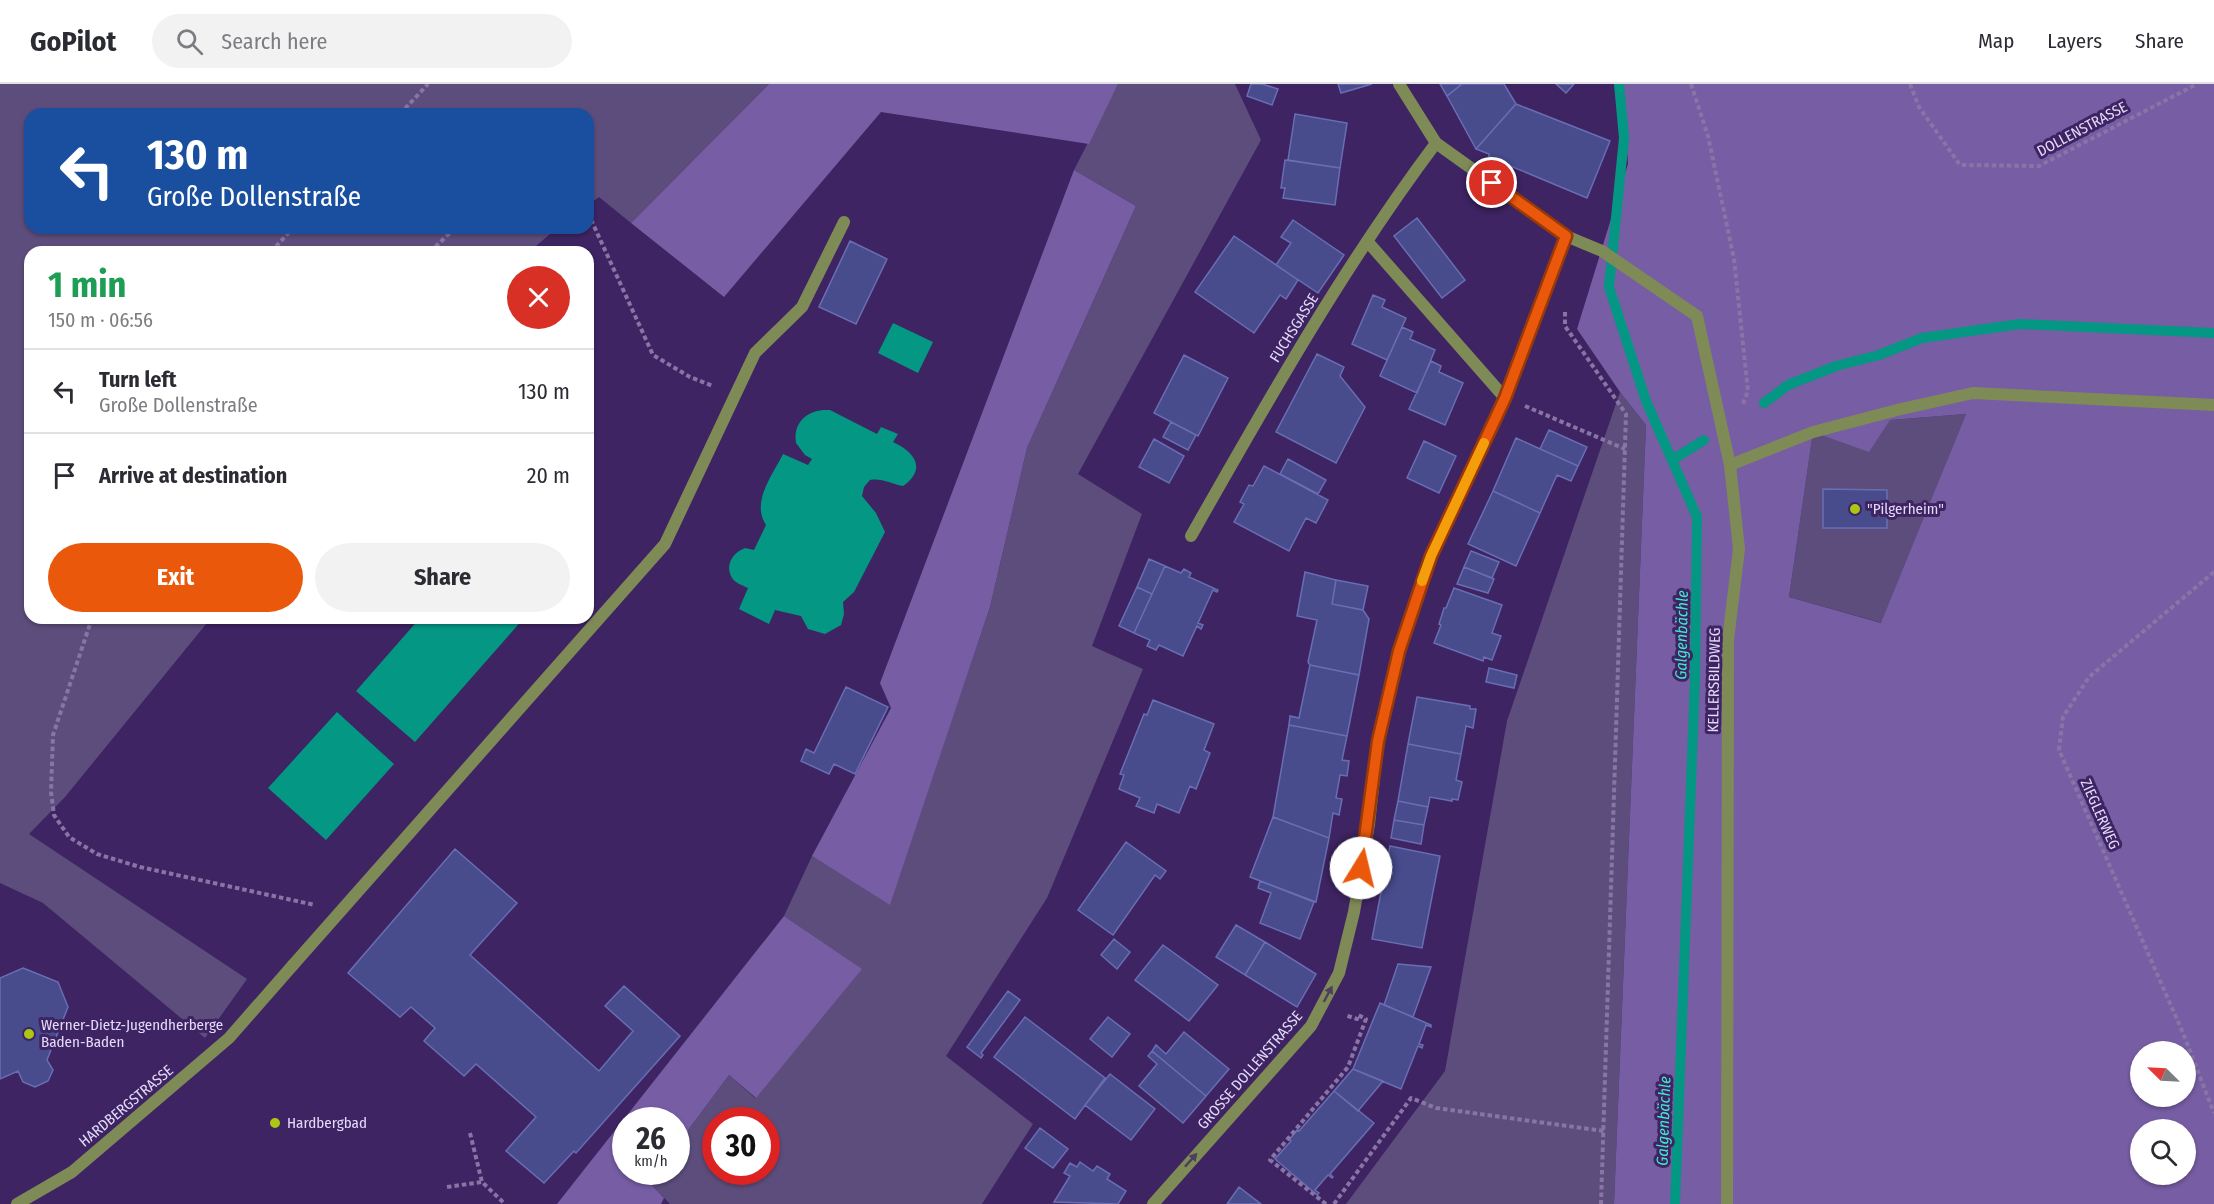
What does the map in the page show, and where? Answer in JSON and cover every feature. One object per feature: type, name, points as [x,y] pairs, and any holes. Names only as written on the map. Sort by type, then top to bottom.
[{"type":"street","points":[[1399,84],[1436,143],[1566,236]]},
{"type":"street","name":"FUCHSGASSE","points":[[1191,537],[1277,383],[1367,241],[1436,143]]},
{"type":"street","name":"HARDBERGSTRASSE","points":[[17,1204],[72,1172],[229,1038],[665,544],[755,353],[802,307],[844,222]]},
{"type":"street","name":"KELLERSBILDWEG","points":[[1566,236],[1602,251],[1697,316],[1730,465],[1739,549],[1728,640],[1727,1204]]},
{"type":"street","name":"GROSSE DOLLENSTRASSE","points":[[1153,1204],[1311,1026],[1339,973],[1354,912],[1369,824],[1378,741],[1399,651],[1431,556],[1505,398],[1566,236]]},
{"type":"street","points":[[1367,241],[1505,398]]},
{"type":"street","points":[[1730,465],[1813,432],[1973,393],[2214,405]]},
{"type":"path","points":[[406,108],[428,84]]},
{"type":"path","points":[[1691,84],[1708,136],[1734,259],[1748,392],[1726,446]]},
{"type":"path","name":"DOLLENSTRASSE","points":[[1910,84],[1919,107],[1960,165],[2039,166],[2197,84]]},
{"type":"path","points":[[594,226],[653,355],[690,377],[735,395]]},
{"type":"path","points":[[276,246],[287,234]]},
{"type":"path","points":[[436,246],[449,234]]},
{"type":"path","points":[[1565,303],[1564,326],[1626,414],[1601,1204]]},
{"type":"path","points":[[1505,398],[1625,449]]},
{"type":"path","name":"ZIEGLERWEG","points":[[2214,572],[2089,677],[2062,717],[2059,750],[2183,1033],[2214,1113]]},
{"type":"path","points":[[90,624],[53,735],[51,792],[54,815],[69,837],[97,854],[140,867],[342,910]]},
{"type":"path","points":[[1326,1204],[1270,1160],[1348,1067],[1366,1019],[1358,1016],[1356,1019],[1345,1015]]},
{"type":"path","points":[[1335,1204],[1411,1098],[1436,1108],[1604,1131]]},
{"type":"path","points":[[470,1133],[482,1182],[505,1204]]},
{"type":"path","points":[[447,1187],[482,1182]]},
{"type":"shaded area","points":[[0,84],[769,84],[631,223],[599,197],[594,201],[594,108],[24,108],[24,234],[550,234],[536,246],[24,246],[24,624],[206,624],[65,797],[29,834],[247,979],[205,1038],[43,903],[0,883]]},
{"type":"shaded area","points":[[769,84],[1118,84],[1089,144],[881,112],[724,297],[631,223]]},
{"type":"shaded area","points":[[1118,84],[1235,84],[1261,140],[1078,474],[1142,514],[1092,646],[1143,669],[1047,898],[946,1056],[1033,1124],[982,1204],[670,1204],[652,1185],[690,1185],[690,1128],[702,1111],[702,1185],[780,1185],[780,1107],[705,1107],[729,1075],[755,1098],[861,969],[784,916],[812,856],[890,904],[990,607],[1027,448],[1136,206],[1074,170]]},
{"type":"shaded area","points":[[1623,84],[2214,84],[2214,1204],[1614,1204],[1646,425],[1620,392],[1577,329],[1628,164]],"holes":[[[1966,414],[1881,623],[1789,597],[1813,432],[1869,452],[1890,420]]]},
{"type":"shaded area","points":[[1074,170],[1136,206],[1027,448],[990,607],[890,905],[812,856],[891,708],[880,683]]},
{"type":"shaded area","points":[[893,323],[933,342],[918,373],[878,353]]},
{"type":"shaded area","points":[[1620,392],[1646,425],[1614,1204],[1346,1204],[1445,1071],[1507,721]]},
{"type":"shaded area","points":[[830,410],[877,434],[881,427],[898,434],[893,442],[912,456],[916,467],[915,473],[903,486],[883,480],[870,480],[864,487],[862,496],[876,513],[885,532],[854,592],[843,602],[844,614],[841,625],[825,634],[808,629],[801,616],[775,610],[769,624],[739,609],[748,588],[738,584],[729,572],[730,563],[737,552],[745,548],[754,550],[766,525],[762,516],[762,498],[783,454],[808,465],[812,459],[805,455],[796,443],[796,430],[806,416]]},
{"type":"shaded area","points":[[1966,414],[1882,623],[1789,597],[1813,432],[1890,420]]},
{"type":"shaded area","points":[[415,624],[519,624],[415,742],[356,691]]},
{"type":"shaded area","points":[[337,712],[394,764],[326,840],[268,788]]},
{"type":"shaded area","points":[[784,916],[862,969],[756,1098],[729,1075],[705,1107],[702,1107],[702,1111],[690,1128],[690,1107],[633,1107]]},
{"type":"shaded area","points":[[612,1134],[612,1185],[652,1185],[664,1198],[661,1204],[557,1204]]},
{"type":"building","points":[[1251,84],[1262,84],[1278,89],[1272,105],[1247,96]]},
{"type":"building","points":[[1338,84],[1372,84],[1341,93]]},
{"type":"building","points":[[1440,84],[1462,84],[1447,96]]},
{"type":"building","points":[[1462,84],[1504,84],[1516,104],[1476,149],[1447,96]]},
{"type":"building","points":[[1556,84],[1574,84],[1566,93]]},
{"type":"building","points":[[1516,104],[1610,141],[1587,198],[1489,157],[1489,154],[1476,149]]},
{"type":"building","points":[[1295,114],[1347,123],[1340,168],[1288,160]]},
{"type":"building","points":[[1285,160],[1340,168],[1335,205],[1283,198],[1285,188],[1281,188]]},
{"type":"building","points":[[1417,218],[1465,280],[1442,298],[1394,236]]},
{"type":"building","points":[[1293,220],[1344,255],[1318,293],[1276,265],[1291,243],[1281,237]]},
{"type":"building","points":[[1234,236],[1298,280],[1286,299],[1280,295],[1254,333],[1195,292]]},
{"type":"building","points":[[850,241],[887,259],[856,324],[819,307]]},
{"type":"building","points":[[1373,295],[1385,300],[1382,307],[1406,318],[1387,360],[1352,344]]},
{"type":"building","points":[[1402,327],[1413,332],[1410,339],[1435,350],[1417,393],[1380,376]]},
{"type":"building","points":[[1317,354],[1344,367],[1340,376],[1365,407],[1336,463],[1276,432]]},
{"type":"building","points":[[1184,355],[1228,378],[1198,436],[1154,413]]},
{"type":"building","points":[[1431,361],[1441,366],[1439,372],[1463,383],[1445,425],[1409,409]]},
{"type":"building","points":[[1171,422],[1196,435],[1188,450],[1163,437]]},
{"type":"building","points":[[1549,430],[1587,447],[1578,466],[1540,449]]},
{"type":"building","points":[[1516,438],[1578,466],[1571,481],[1557,475],[1540,513],[1493,491]]},
{"type":"building","points":[[1154,439],[1184,456],[1169,483],[1139,467]]},
{"type":"building","points":[[1424,441],[1456,456],[1439,493],[1407,478]]},
{"type":"building","points":[[1288,459],[1326,480],[1318,494],[1280,474]]},
{"type":"building","points":[[1264,466],[1328,500],[1316,523],[1306,518],[1289,551],[1234,522],[1244,504],[1240,502],[1249,485],[1253,486]]},
{"type":"building","name":"\"Pilgerheim\"","points":[[1823,489],[1887,490],[1887,528],[1823,528]]},
{"type":"building","points":[[1493,491],[1540,513],[1516,566],[1468,544]]},
{"type":"building","points":[[1471,551],[1499,562],[1492,578],[1464,567]]},
{"type":"building","points":[[1149,559],[1165,566],[1152,594],[1137,587]]},
{"type":"building","points":[[1165,566],[1181,573],[1184,569],[1191,573],[1189,577],[1218,590],[1217,592],[1213,590],[1198,623],[1203,625],[1201,629],[1197,626],[1183,656],[1159,645],[1156,650],[1147,646],[1150,640],[1134,633]]},
{"type":"building","points":[[1464,567],[1494,579],[1488,593],[1457,584]]},
{"type":"building","points":[[1305,572],[1336,580],[1332,604],[1363,610],[1369,619],[1359,675],[1310,665],[1308,662],[1317,620],[1297,616]]},
{"type":"building","points":[[1336,580],[1368,586],[1363,610],[1332,604]]},
{"type":"building","points":[[1137,587],[1152,594],[1134,633],[1119,626]]},
{"type":"building","points":[[1454,588],[1502,605],[1492,633],[1501,636],[1492,660],[1484,657],[1483,661],[1434,643],[1444,608]]},
{"type":"building","points":[[1310,665],[1359,675],[1347,736],[1289,725],[1290,716],[1299,718]]},
{"type":"building","points":[[1489,668],[1517,675],[1514,688],[1486,682]]},
{"type":"building","points":[[846,687],[888,707],[855,774],[834,764],[829,774],[801,761],[806,749],[814,753]]},
{"type":"building","points":[[1417,697],[1476,709],[1473,728],[1466,726],[1461,754],[1408,744]]},
{"type":"building","points":[[1153,700],[1214,724],[1204,750],[1210,753],[1196,789],[1190,786],[1179,813],[1157,804],[1154,813],[1136,806],[1140,798],[1119,789],[1124,775],[1120,774],[1144,714],[1147,715]]},
{"type":"building","points":[[1289,725],[1347,736],[1342,760],[1349,761],[1347,776],[1340,775],[1336,798],[1342,799],[1339,815],[1333,813],[1329,838],[1273,817]]},
{"type":"building","points":[[1408,744],[1461,754],[1456,780],[1462,782],[1458,800],[1430,797],[1428,807],[1398,801]]},
{"type":"building","points":[[1398,801],[1428,807],[1424,825],[1394,820]]},
{"type":"building","points":[[1273,817],[1329,838],[1316,902],[1250,877]]},
{"type":"building","points":[[1394,820],[1424,825],[1421,844],[1391,838]]},
{"type":"building","points":[[1126,842],[1166,871],[1160,879],[1155,875],[1113,935],[1078,910]]},
{"type":"building","points":[[1390,846],[1440,856],[1422,948],[1372,939]]},
{"type":"building","points":[[455,849],[517,903],[470,955],[599,1071],[633,1031],[605,1006],[624,986],[680,1036],[617,1107],[612,1107],[612,1112],[576,1153],[574,1151],[544,1183],[506,1151],[536,1117],[476,1064],[464,1076],[424,1041],[435,1028],[411,1007],[400,1017],[348,973]]},
{"type":"building","points":[[1260,881],[1314,902],[1300,939],[1260,923],[1271,893],[1258,888]]},
{"type":"building","points":[[1236,925],[1265,942],[1245,975],[1216,957]]},
{"type":"building","points":[[1114,939],[1130,952],[1117,969],[1101,955]]},
{"type":"building","points":[[1265,942],[1316,974],[1297,1007],[1245,975]]},
{"type":"building","points":[[1163,945],[1218,985],[1189,1021],[1135,980]]},
{"type":"building","points":[[1398,964],[1431,967],[1413,1017],[1384,1005]]},
{"type":"building","name":"Werner-Dietz-Jugendherberge Baden-Baden","points":[[23,968],[58,982],[68,1007],[47,1060],[53,1070],[48,1081],[35,1087],[23,1082],[18,1071],[0,1079],[0,978]]},
{"type":"building","points":[[1008,991],[1020,1000],[981,1053],[983,1055],[981,1058],[967,1047]]},
{"type":"building","points":[[1380,1003],[1431,1025],[1431,1027],[1426,1025],[1419,1044],[1423,1045],[1422,1048],[1418,1046],[1401,1089],[1353,1069]]},
{"type":"building","points":[[1025,1017],[1105,1078],[1075,1119],[994,1057]]},
{"type":"building","points":[[1108,1017],[1130,1034],[1112,1057],[1090,1039]]},
{"type":"building","points":[[1184,1032],[1229,1069],[1206,1096],[1152,1051],[1156,1045],[1166,1054]]},
{"type":"building","points":[[1152,1051],[1206,1096],[1183,1123],[1139,1086],[1157,1064],[1148,1056]]},
{"type":"building","points":[[1353,1069],[1383,1081],[1358,1111],[1334,1091]]},
{"type":"building","points":[[1110,1074],[1155,1109],[1131,1140],[1085,1105]]},
{"type":"building","points":[[1334,1091],[1374,1123],[1330,1174],[1333,1177],[1328,1175],[1315,1190],[1319,1193],[1317,1195],[1275,1159],[1291,1141],[1289,1140],[1297,1130],[1299,1131]]},
{"type":"building","points":[[1040,1128],[1068,1149],[1053,1168],[1025,1148]]},
{"type":"building","points":[[1080,1162],[1093,1171],[1097,1166],[1110,1174],[1107,1179],[1126,1191],[1118,1204],[1054,1202],[1070,1176],[1064,1173],[1070,1163],[1077,1167]]},
{"type":"building","points":[[1239,1187],[1261,1204],[1227,1204]]},
{"type":"waterway","name":"Galgenbächle","points":[[1619,84],[1624,138],[1609,287],[1646,401],[1697,517],[1695,679],[1675,1204]]},
{"type":"waterway","points":[[1764,403],[1788,385],[1836,366],[1879,355],[1922,338],[2020,324],[2214,333]]},
{"type":"waterway","points":[[1672,460],[1704,440]]},
{"type":"slow traffic","points":[[1422,581],[1431,556],[1484,443]]},
{"type":"place","name":"\"Pilgerheim\"","points":[[1855,509]]},
{"type":"place","name":"Werner-Dietz-Jugendherberge Baden-Baden","points":[[29,1034]]},
{"type":"place","name":"Hardbergbad","points":[[275,1123]]},
{"type":"route","points":[[1361,868],[1369,824],[1378,741],[1399,651],[1431,556],[1505,398],[1566,236],[1492,183]]}]
